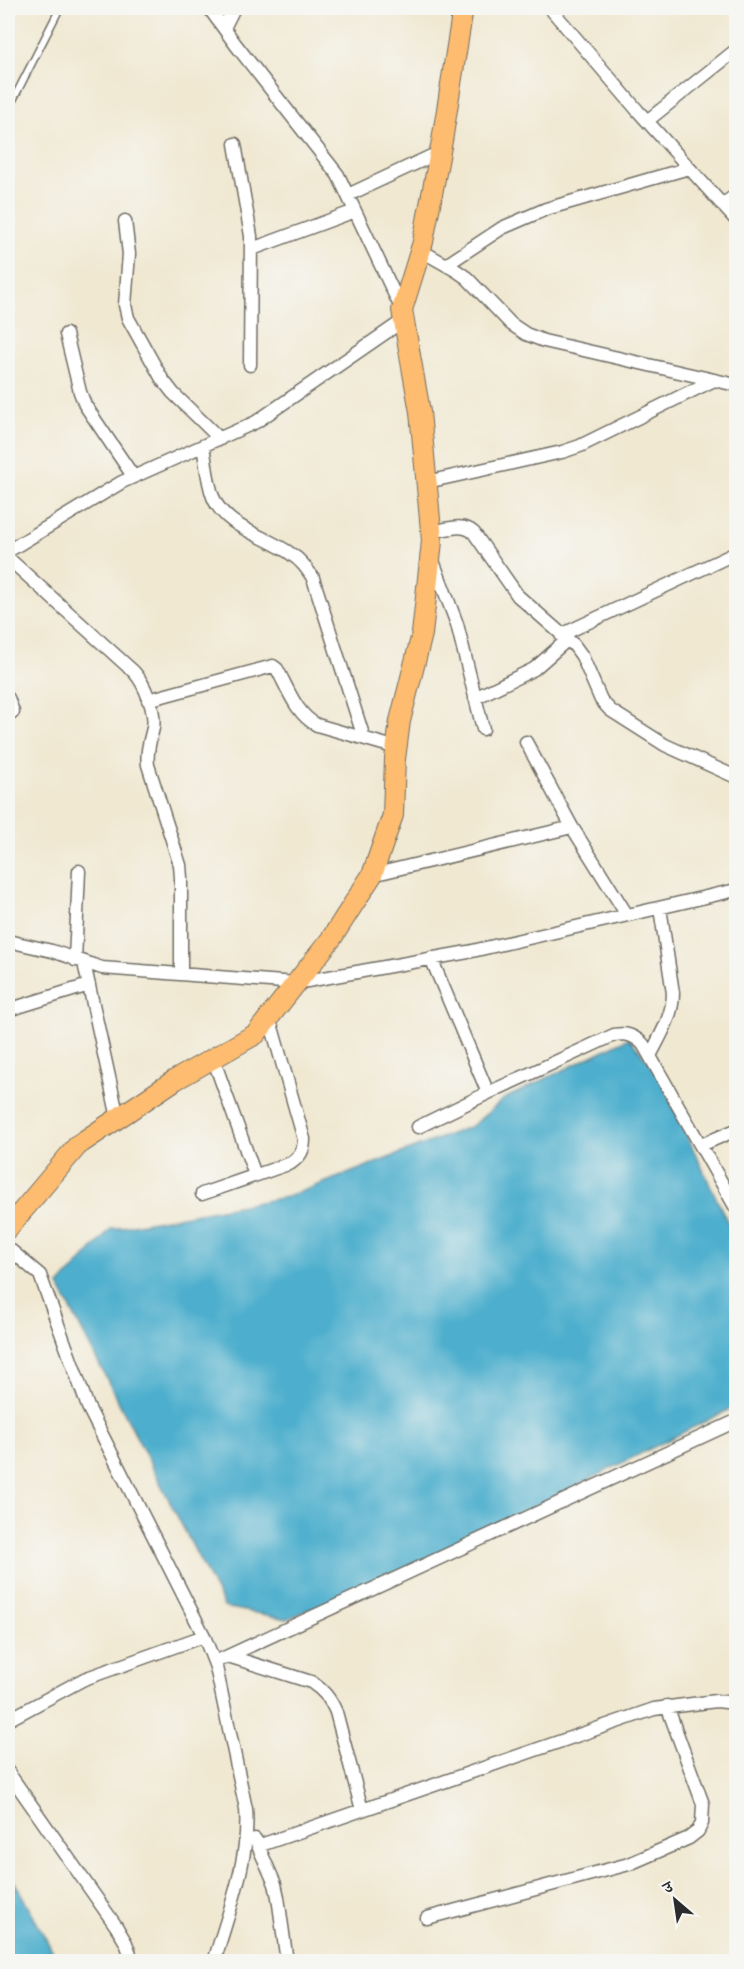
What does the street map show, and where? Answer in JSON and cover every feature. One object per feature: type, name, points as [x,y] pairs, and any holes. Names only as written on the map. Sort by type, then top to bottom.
[{"type":"main road","points":[[9,1225],[78,1145],[175,1080],[256,1034],[331,939],[372,875],[393,815],[400,721],[422,634],[431,555],[420,412],[403,315],[420,250],[440,152],[463,8]]},
{"type":"street","points":[[8,551],[133,476],[220,439],[269,414],[403,315],[348,195],[330,164],[209,8]]},
{"type":"street","points":[[224,28],[234,8]]},
{"type":"street","points":[[550,8],[736,220]]},
{"type":"street","points":[[647,121],[736,50]]},
{"type":"street","points":[[234,144],[252,249],[250,365]]},
{"type":"street","points":[[348,195],[440,152]]},
{"type":"street","points":[[446,265],[502,228],[546,209],[689,168]]},
{"type":"street","points":[[722,205],[736,195]]},
{"type":"street","points":[[252,249],[355,211]]},
{"type":"street","points":[[125,221],[129,254],[125,305],[128,318],[162,379],[173,393],[220,439]]},
{"type":"street","points":[[420,250],[467,278],[511,324],[526,334],[736,385]]},
{"type":"street","points":[[66,334],[85,405],[133,476]]},
{"type":"street","points":[[427,482],[543,458],[580,446],[714,380]]},
{"type":"street","points":[[203,446],[213,497],[220,510],[231,520],[291,554],[314,578],[364,738]]},
{"type":"street","points":[[431,532],[469,528],[518,596],[582,656],[596,691],[610,710],[665,745],[736,777]]},
{"type":"street","points":[[475,698],[534,669],[564,637],[736,553]]},
{"type":"street","points":[[431,555],[457,624],[483,729]]},
{"type":"street","points":[[8,558],[135,672],[145,686],[154,722],[147,750],[148,765],[180,865],[181,974]]},
{"type":"street","points":[[148,700],[273,666],[307,720],[317,725],[397,748]]},
{"type":"street","points":[[8,698],[13,712]]},
{"type":"street","points":[[526,742],[572,827],[627,915]]},
{"type":"street","points":[[372,875],[572,827]]},
{"type":"street","points":[[79,871],[80,961],[89,985],[118,1118]]},
{"type":"street","points":[[8,941],[52,951],[102,968],[296,983],[468,952],[735,891],[736,878]]},
{"type":"street","points":[[650,1056],[673,1004],[660,908]]},
{"type":"street","points":[[432,958],[488,1093]]},
{"type":"street","points":[[8,1010],[89,985]]},
{"type":"street","points":[[202,1194],[291,1163],[300,1156],[304,1149],[304,1140],[269,1017]]},
{"type":"street","points":[[418,1127],[614,1035],[626,1033],[635,1036],[643,1044],[736,1208]]},
{"type":"street","points":[[213,1058],[255,1175]]},
{"type":"street","points":[[700,1145],[736,1130]]},
{"type":"street","points":[[8,1248],[40,1275],[88,1407],[215,1662],[247,1822],[242,1865],[214,1962]]},
{"type":"street","points":[[215,1662],[736,1421]]},
{"type":"street","points":[[8,1719],[84,1679],[204,1636]]},
{"type":"street","points":[[228,1656],[311,1682],[323,1690],[332,1701],[336,1712],[362,1810]]},
{"type":"street","points":[[258,1846],[654,1709],[716,1701],[736,1703]]},
{"type":"street","points":[[427,1918],[629,1864],[689,1838],[698,1831],[702,1823],[703,1804],[667,1707]]},
{"type":"street","points":[[8,1772],[116,1926],[133,1962]]},
{"type":"street","points":[[247,1822],[278,1897],[287,1962]]},
{"type":"lane","points":[[8,110],[60,8]]},
{"type":"water","points":[[629,1038],[657,1072],[736,1240],[736,1406],[416,1566],[287,1619],[224,1607],[59,1286],[111,1229],[287,1197],[472,1126],[504,1099]]},
{"type":"water","points":[[8,1870],[58,1961],[8,1961]]}]
